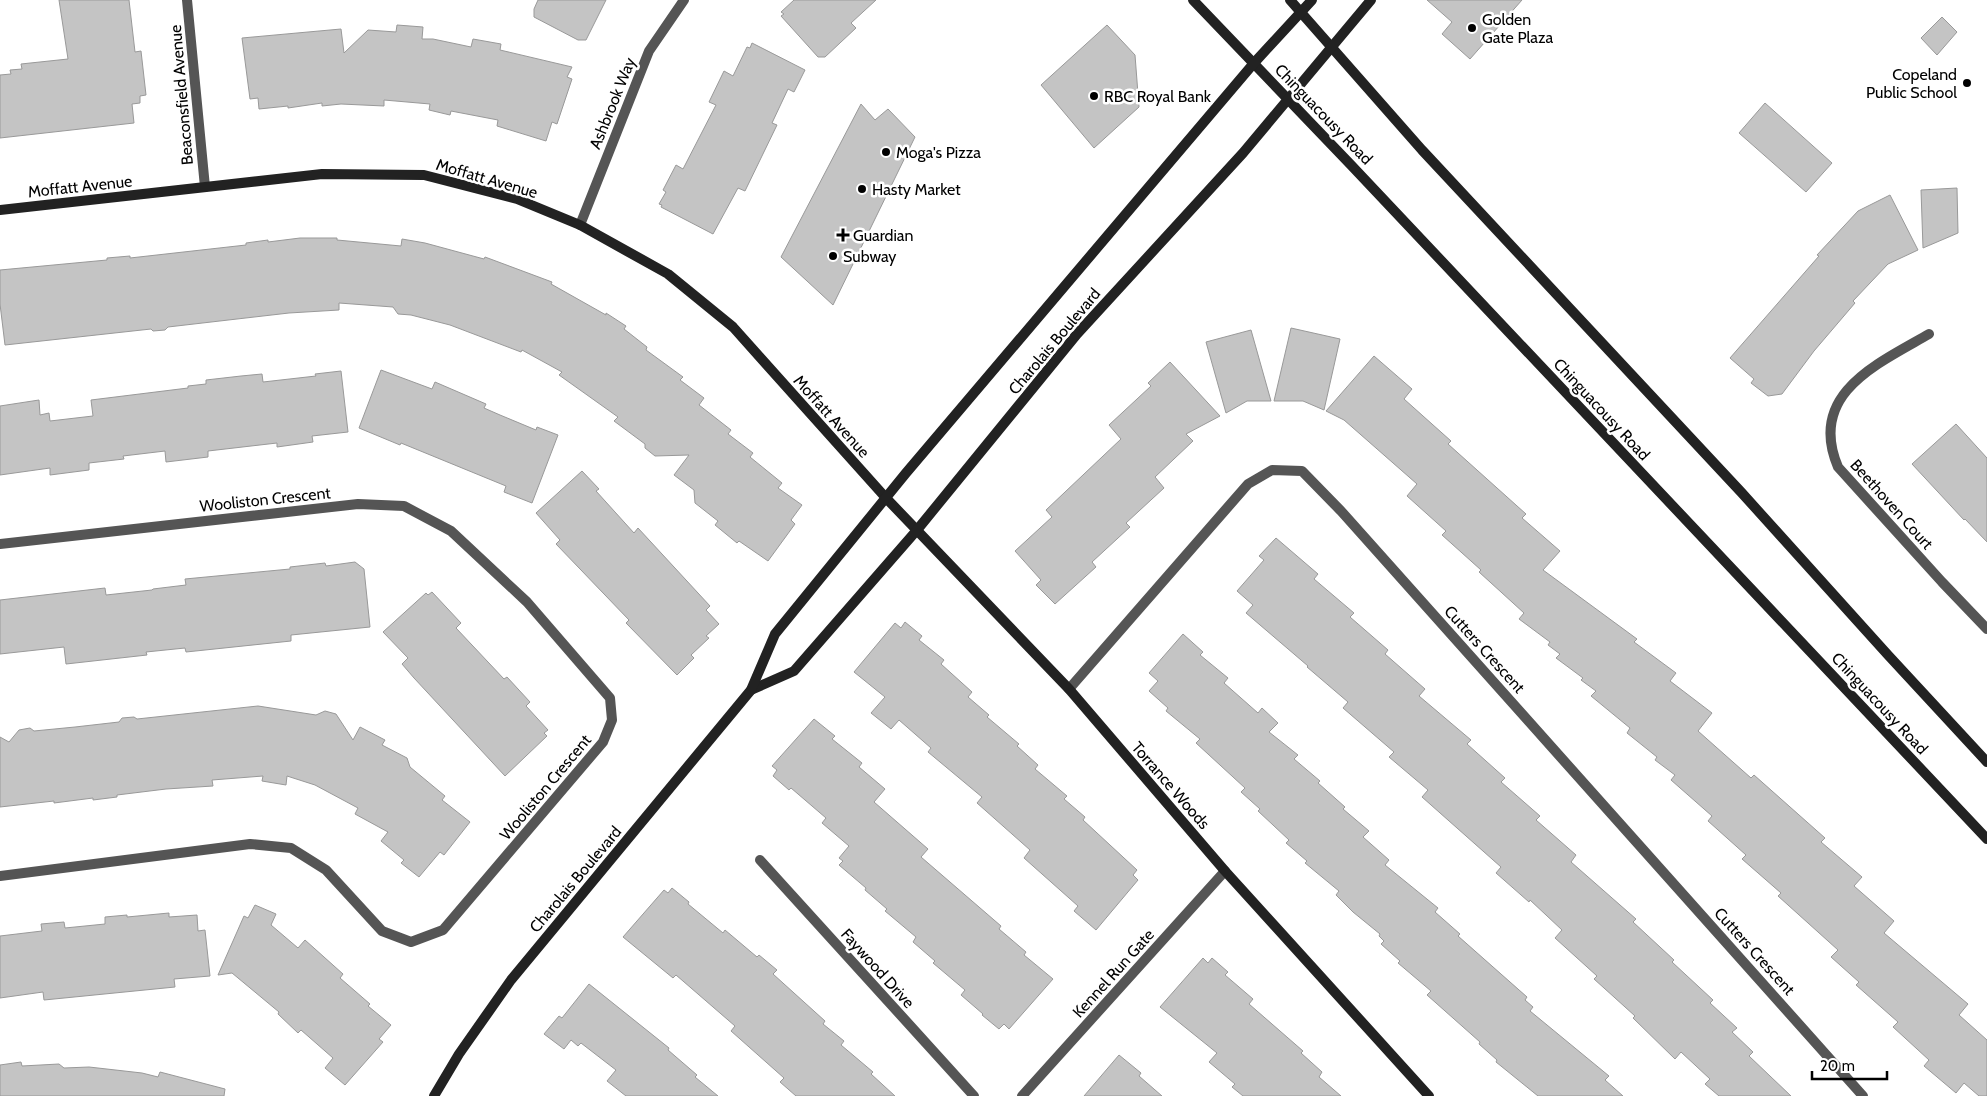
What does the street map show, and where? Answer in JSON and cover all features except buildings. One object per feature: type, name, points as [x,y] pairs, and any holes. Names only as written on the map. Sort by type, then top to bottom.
[{"type":"street","name":"Beaconsfield Avenue","points":[[187,0],[205,187]]},
{"type":"street","name":"Ashbrook Way","points":[[580,225],[649,51],[684,0]]},
{"type":"street","name":"Chinguacousy Road","points":[[1193,0],[1987,839]]},
{"type":"street","points":[[1290,0],[1422,150],[1741,492],[1987,762]]},
{"type":"street","name":"Charolais Boulevard","points":[[434,1096],[459,1054],[511,980],[752,690],[775,634],[886,498],[1254,63],[1312,0]]},
{"type":"street","name":"Charolais Boulevard","points":[[752,690],[794,671],[917,530],[1077,334],[1243,153],[1371,0]]},
{"type":"street","name":"Moffatt Avenue","points":[[0,210],[322,174],[424,175],[517,199],[580,225],[668,274],[733,326],[886,498]]},
{"type":"street","name":"Beethoven Court","points":[[1929,334],[1866,370],[1843,395],[1832,413],[1829,436],[1831,452],[1838,467],[1987,629]]},
{"type":"street","name":"Cutters Crescent","points":[[1069,690],[1248,484],[1272,470],[1302,471],[1341,511],[1863,1096]]},
{"type":"street","name":"Torrance Woods","points":[[886,498],[1069,690],[1225,870],[1429,1096]]},
{"type":"street","name":"Wooliston Crescent","points":[[0,544],[358,504],[404,506],[451,531],[527,602],[610,698],[612,720],[603,742],[443,930],[412,942],[382,930],[326,870],[291,848],[250,844],[0,876]]},
{"type":"street","name":"Faywood Drive","points":[[760,860],[974,1096]]},
{"type":"street","name":"Kennel Run Gate","points":[[1022,1096],[1225,870]]},
{"type":"place","name":"Golden Gate Plaza","points":[[1472,28]]},
{"type":"place","name":"Copeland Public School","points":[[1967,83]]},
{"type":"place","name":"RBC Royal Bank","points":[[1094,96]]},
{"type":"place","name":"Moga's Pizza","points":[[886,152]]},
{"type":"place","name":"Hasty Market","points":[[862,189]]},
{"type":"place","name":"Guardian","points":[[843,235]]},
{"type":"place","name":"Subway","points":[[833,256]]}]
